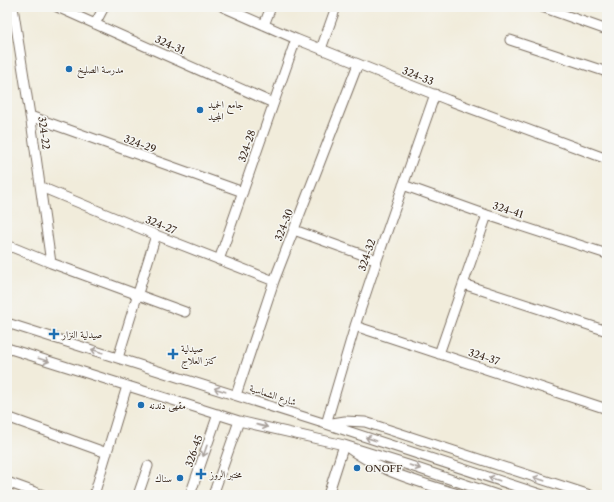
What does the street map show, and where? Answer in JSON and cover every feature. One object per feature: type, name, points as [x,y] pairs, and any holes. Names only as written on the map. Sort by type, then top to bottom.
[{"type":"street","name":"324-22","points":[[13,7],[51,263]]},
{"type":"street","name":"324-31","points":[[57,7],[273,103]]},
{"type":"street","points":[[96,24],[104,7]]},
{"type":"street","name":"324-33","points":[[223,7],[358,64],[607,159]]},
{"type":"street","points":[[264,25],[271,7]]},
{"type":"street","points":[[321,49],[336,7]]},
{"type":"street","points":[[542,7],[607,30]]},
{"type":"street","name":"324-28","points":[[219,260],[296,39]]},
{"type":"street","points":[[510,40],[607,72]]},
{"type":"street","name":"324-30","points":[[236,395],[274,280],[358,64]]},
{"type":"street","name":"324-32","points":[[326,424],[355,326],[435,94]]},
{"type":"street","name":"324-29","points":[[30,116],[243,192]]},
{"type":"street","name":"324-41","points":[[403,185],[487,215],[607,254]]},
{"type":"street","name":"324-27","points":[[40,188],[219,260],[274,280]]},
{"type":"street","points":[[440,354],[487,215]]},
{"type":"street","points":[[294,230],[377,260]]},
{"type":"street","points":[[118,358],[156,235]]},
{"type":"street","points":[[7,245],[51,263],[185,312]]},
{"type":"street","points":[[463,284],[607,331]]},
{"type":"street","name":"شارع الشماسية","points":[[7,323],[236,395],[543,495]]},
{"type":"street","name":"324-37","points":[[355,326],[607,408]]},
{"type":"street","points":[[7,348],[239,421],[344,445],[497,495]]},
{"type":"street","points":[[94,495],[127,386]]},
{"type":"street","name":"326-45","points":[[190,495],[218,414]]},
{"type":"street","points":[[7,418],[107,453]]},
{"type":"street","points":[[212,495],[239,421]]},
{"type":"street","points":[[326,424],[345,421],[365,422],[590,495]]},
{"type":"street","points":[[344,445],[362,458],[382,469],[440,492],[461,495]]},
{"type":"street","points":[[328,495],[344,445]]},
{"type":"street","points":[[138,495],[148,466]]},
{"type":"street","points":[[7,482],[43,495]]},
{"type":"place","name":"مدرسة الصليخ","points":[[69,69]]},
{"type":"place","name":"جامع الحميد المجيد","points":[[200,110]]},
{"type":"place","name":"صيدلية النزار","points":[[54,334]]},
{"type":"place","name":"صيدلية كنز العلاج","points":[[173,354]]},
{"type":"place","name":"مقهى دندنه","points":[[141,405]]},
{"type":"place","name":"ONOFF","points":[[357,468]]},
{"type":"place","name":"مختبر الروز","points":[[201,474]]},
{"type":"place","name":"سناك","points":[[180,478]]}]
